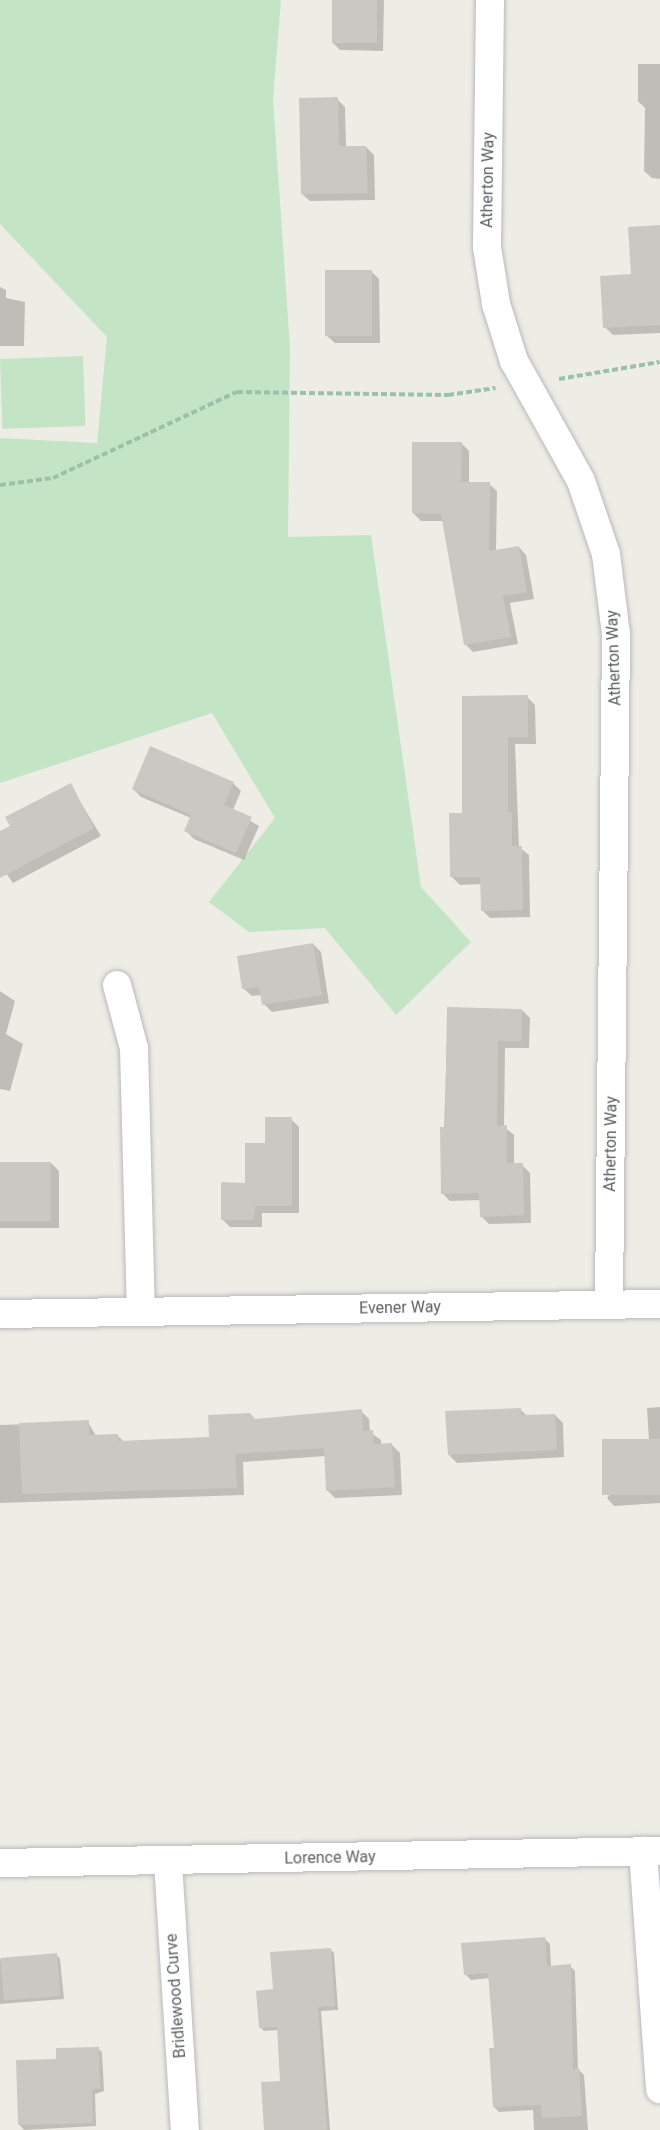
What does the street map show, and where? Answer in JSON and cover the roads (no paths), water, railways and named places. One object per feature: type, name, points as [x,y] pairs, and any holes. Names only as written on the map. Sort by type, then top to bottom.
[{"type":"street","name":"Atherton Way","points":[[490,0],[487,247],[496,304],[514,361],[581,481],[606,554],[616,634],[609,1305]]},
{"type":"street","points":[[117,985],[134,1048],[141,1311]]},
{"type":"street","name":"Evener Way","points":[[0,1314],[660,1304]]},
{"type":"street","points":[[652,1851],[660,2089]]},
{"type":"street","name":"Lorence Way","points":[[0,1863],[168,1862],[652,1851]]},
{"type":"street","name":"Bridlewood Curve","points":[[168,1862],[185,2130]]}]
